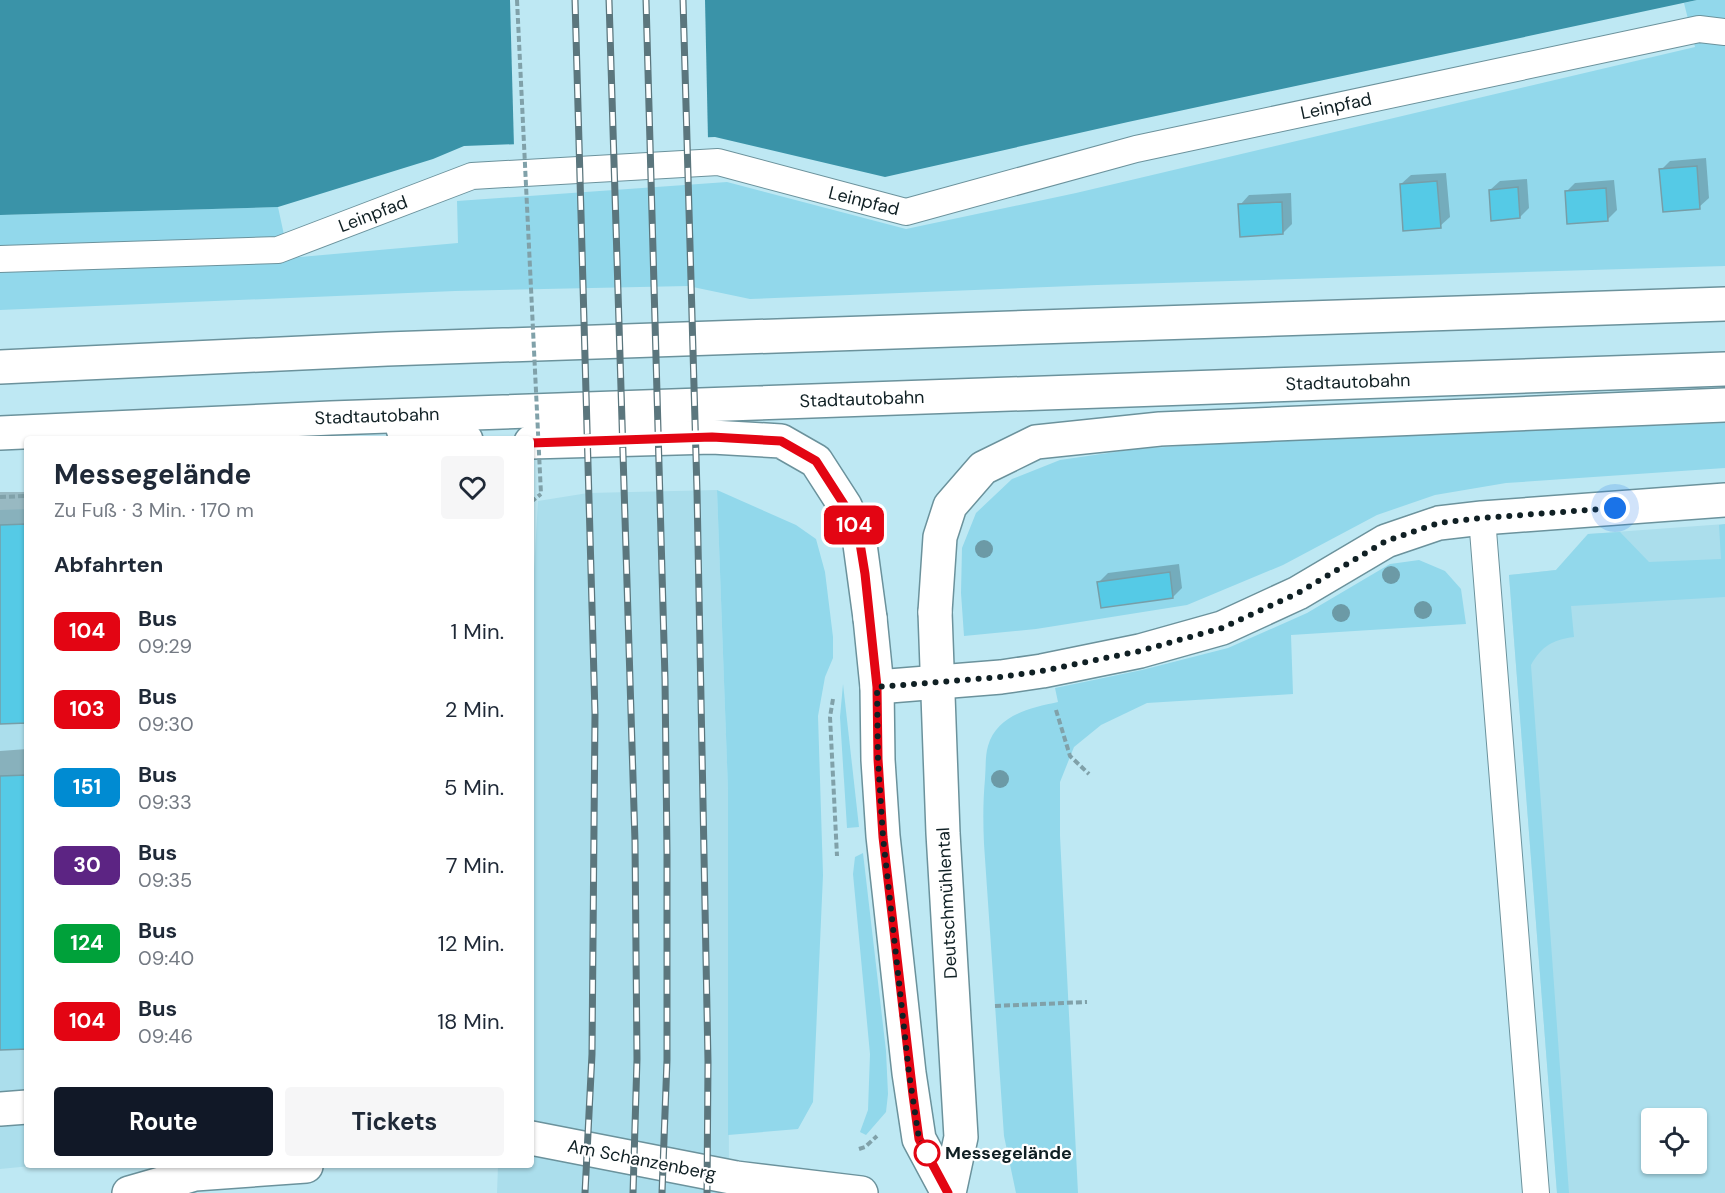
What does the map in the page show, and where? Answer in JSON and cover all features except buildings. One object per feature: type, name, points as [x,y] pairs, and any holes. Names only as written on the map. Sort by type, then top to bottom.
[{"type":"main road","points":[[0,368],[423,348],[1725,304]]},
{"type":"main road","name":"Stadtautobahn","points":[[0,433],[331,418],[1725,369]]},
{"type":"main road","name":"Deutschmühlental","points":[[948,1193],[961,1137],[943,832],[935,612],[939,537],[950,506],[983,468],[1036,442],[1160,429],[1725,405]]},
{"type":"main road","points":[[331,418],[441,436]]},
{"type":"main road","name":"Deutschmühlental","points":[[534,442],[712,437],[781,441],[816,461],[845,506],[859,537],[870,618],[877,687],[878,759],[883,837],[909,1073],[919,1139],[948,1193]]},
{"type":"main road","points":[[877,687],[1042,671],[1140,651],[1222,628],[1298,593],[1386,541],[1439,523],[1725,500]]},
{"type":"main road","points":[[0,1109],[24,1107]]},
{"type":"main road","name":"Am Schanzenberg","points":[[534,1139],[736,1178],[861,1193]]},
{"type":"main road","points":[[129,1193],[195,1174],[278,1168]]},
{"type":"lane","name":"Leinpfad","points":[[0,259],[278,250],[472,176],[694,163],[718,162],[906,212],[1136,149],[1699,29],[1725,32]]},
{"type":"lane","points":[[1482,518],[1536,1193]]},
{"type":"path","points":[[518,0],[541,494],[534,500]]},
{"type":"path","points":[[0,497],[24,495]]},
{"type":"path","points":[[1054,705],[1070,756],[1089,774]]},
{"type":"path","points":[[993,1006],[1087,1002]]},
{"type":"shaded area","points":[[0,0],[1697,0],[1128,122],[885,177],[715,137],[464,146],[433,159],[278,207],[0,215]]},
{"type":"shaded area","points":[[1697,0],[1725,0],[1725,266],[1097,285],[750,299],[688,286],[455,291],[0,310],[0,215],[278,207],[289,258],[458,243],[457,201],[727,182],[906,229],[1076,193],[1695,47],[1684,3]]},
{"type":"shaded area","points":[[1725,423],[1725,468],[1506,483],[1435,495],[1377,515],[1283,565],[1187,605],[1036,629],[964,636],[961,593],[962,548],[976,513],[1012,479],[1060,460],[1136,449],[1257,441]]},
{"type":"shaded area","points":[[717,490],[728,790],[729,1193],[497,1193],[498,1168],[534,1168],[534,570],[538,501],[588,493]]},
{"type":"shaded area","points":[[717,490],[796,525],[816,539],[825,572],[833,637],[833,658],[825,677],[818,716],[823,875],[813,1102],[798,1129],[728,1135],[728,790]]},
{"type":"shaded area","points":[[24,509],[24,1167],[0,1169],[0,510]]},
{"type":"shaded area","points":[[1725,524],[1725,1193],[1557,1193],[1509,575],[1556,570],[1588,534]]},
{"type":"shaded area","points":[[1725,524],[1725,597],[1571,606],[1574,637],[1548,645],[1531,665],[1569,1193],[1557,1193],[1509,575],[1556,570],[1588,534],[1620,532],[1649,562],[1721,559],[1719,525]]},
{"type":"shaded area","points":[[1419,560],[1445,571],[1461,589],[1466,624],[1291,635],[1293,694],[1147,703],[1101,725],[1074,747],[1060,782],[1060,836],[1078,1193],[1016,1193],[1004,1136],[984,844],[986,758],[992,735],[1007,720],[1026,710],[1058,702],[1055,688],[1142,670],[1228,648],[1307,613],[1390,564]]},
{"type":"shaded area","points":[[843,684],[859,827],[847,828],[840,717]]},
{"type":"shaded area","points":[[863,853],[886,1051],[888,1094],[886,1112],[866,1135],[860,1132],[868,1110],[870,1054],[853,874],[855,857]]},
{"type":"pier","points":[[510,0],[705,0],[708,140],[514,147]]},
{"type":"railway","points":[[575,0],[595,714],[592,1054],[585,1193]]},
{"type":"railway","points":[[609,0],[635,842],[637,1059],[633,1193]]},
{"type":"railway","points":[[646,0],[665,679],[667,1060],[662,1193]]},
{"type":"railway","points":[[683,0],[697,491],[708,1062],[707,1193]]},
{"type":"bus line","name":"104","points":[[534,443],[712,437],[781,441],[816,461],[845,506],[859,537],[865,574],[877,687],[878,759],[883,837],[919,1139],[948,1193]]},
{"type":"place","name":"Messegelände","points":[[927,1153]]},
{"type":"route","points":[[927,1153],[919,1139],[909,1073],[883,837],[878,759],[877,687],[1001,677],[1140,651],[1222,628],[1298,593],[1386,541],[1439,523],[1615,508]]}]
